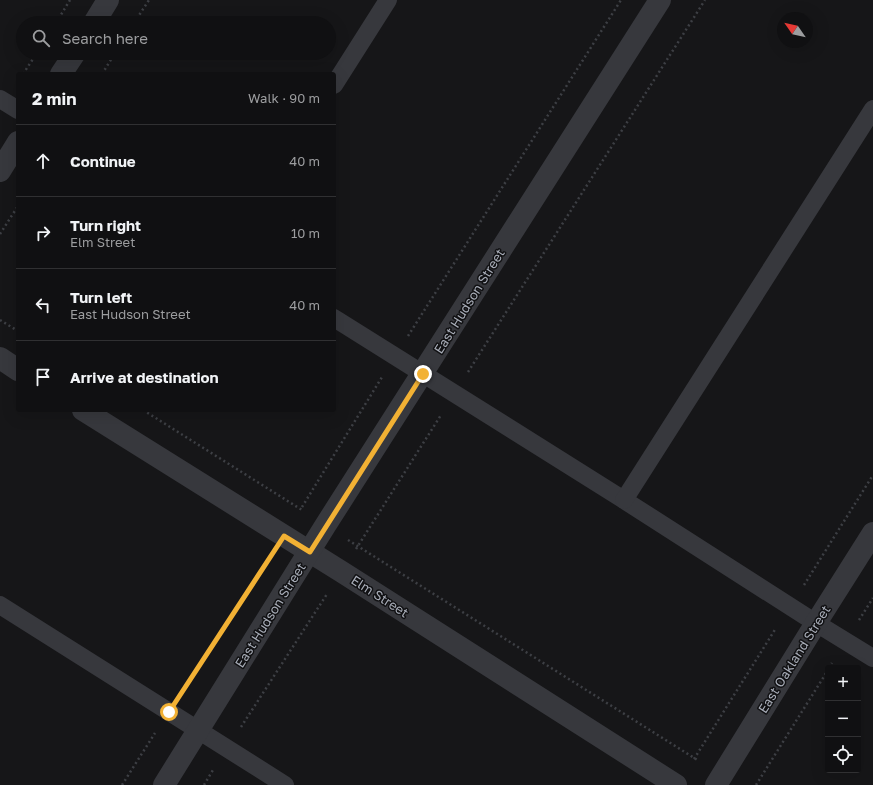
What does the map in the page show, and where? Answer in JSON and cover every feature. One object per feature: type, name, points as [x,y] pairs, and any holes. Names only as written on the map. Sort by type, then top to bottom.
[{"type":"street","points":[[98,16],[108,0]]},
{"type":"street","name":"East Hudson Street","points":[[164,785],[326,526],[660,0]]},
{"type":"street","points":[[62,72],[70,60]]},
{"type":"street","points":[[0,171],[16,145]]},
{"type":"street","points":[[0,358],[16,369]]},
{"type":"street","name":"Elm Street","points":[[86,412],[310,552],[676,785]]},
{"type":"street","name":"East Oakland Street","points":[[719,780],[873,533]]},
{"type":"lane","points":[[336,81],[388,0]]},
{"type":"lane","points":[[0,99],[16,109]]},
{"type":"lane","points":[[624,500],[873,109]]},
{"type":"lane","points":[[336,319],[873,658]]},
{"type":"lane","points":[[0,605],[285,785]]},
{"type":"path","points":[[60,16],[70,0]]},
{"type":"path","points":[[139,16],[149,0]]},
{"type":"path","points":[[300,509],[621,0]]},
{"type":"path","points":[[24,72],[32,60]]},
{"type":"path","points":[[103,72],[111,60]]},
{"type":"path","points":[[0,234],[16,209]]},
{"type":"path","points":[[0,320],[16,330]]},
{"type":"path","points":[[146,412],[694,758],[719,780]]},
{"type":"path","points":[[691,763],[873,475]]},
{"type":"path","points":[[122,785],[284,536]]},
{"type":"path","points":[[756,785],[825,675]]},
{"type":"route","points":[[169,712],[284,536],[310,552],[423,374]]}]
